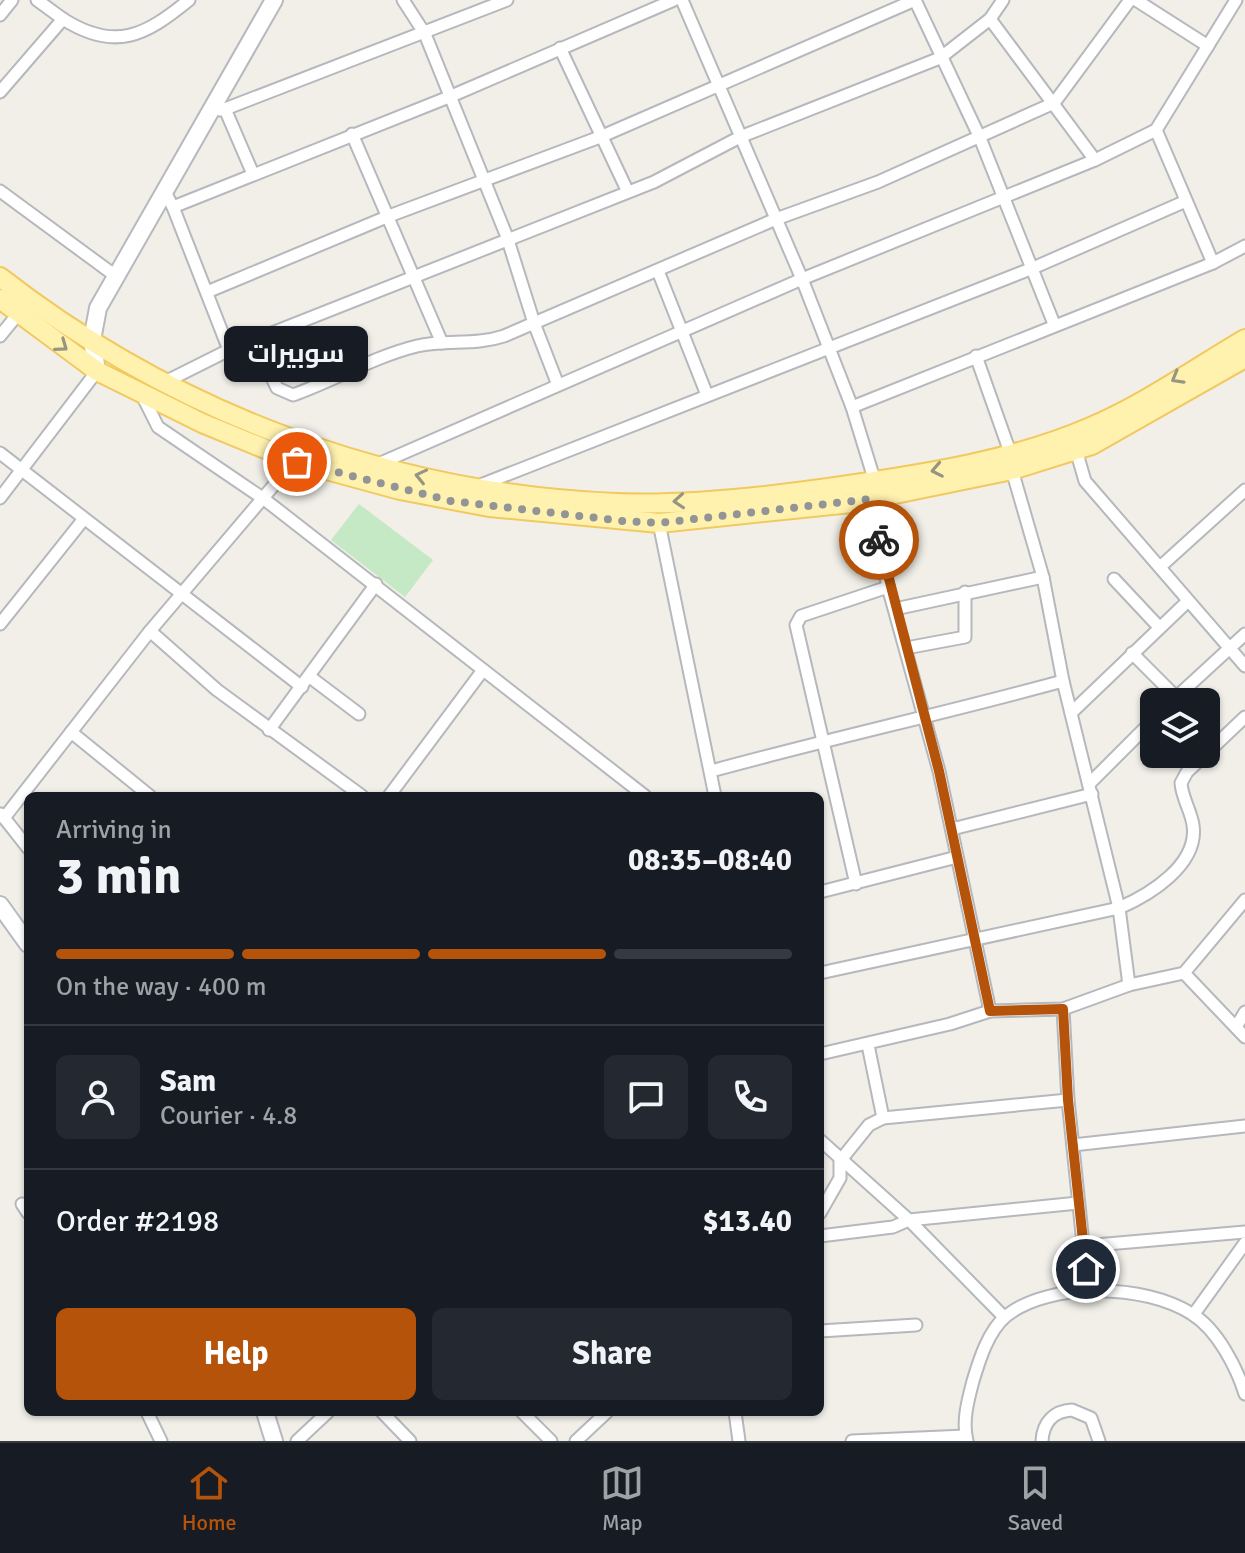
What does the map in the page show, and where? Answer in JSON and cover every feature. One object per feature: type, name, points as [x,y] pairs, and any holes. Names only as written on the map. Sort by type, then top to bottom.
[{"type":"main road","points":[[97,371],[92,340],[98,308],[169,199],[274,0]]},
{"type":"main road","points":[[0,277],[40,308],[162,383],[233,417],[375,466],[476,487],[634,503],[807,491],[875,493]]},
{"type":"main road","points":[[0,299],[97,371],[142,395],[297,462],[400,490],[489,507],[659,523],[875,493],[1076,450],[1128,427],[1245,358]]},
{"type":"main road","points":[[1012,463],[1089,428],[1245,339]]},
{"type":"main road","points":[[0,905],[24,938]]},
{"type":"main road","points":[[266,1416],[274,1441]]},
{"type":"street","points":[[0,15],[12,0]]},
{"type":"street","points":[[37,0],[85,33],[130,38],[189,0]]},
{"type":"street","points":[[403,0],[425,34],[507,237],[534,323],[558,385]]},
{"type":"street","points":[[253,174],[218,111],[507,0]]},
{"type":"street","points":[[229,350],[169,199],[253,174],[449,97],[674,0]]},
{"type":"street","points":[[682,0],[802,279],[852,407],[875,493],[888,587],[926,719],[990,1011]]},
{"type":"street","points":[[207,292],[389,216],[600,137],[915,0],[980,138],[1054,324]]},
{"type":"street","points":[[162,383],[229,350],[696,163],[740,137],[940,58],[990,19],[1003,0]]},
{"type":"street","points":[[254,340],[277,388],[293,395],[394,352],[442,343],[486,342],[776,219],[878,182],[1054,103],[1133,0],[1208,46]]},
{"type":"street","points":[[375,466],[802,279],[1095,160],[1156,130],[1236,0]]},
{"type":"street","points":[[0,92],[63,19]]},
{"type":"street","points":[[990,19],[1095,160]]},
{"type":"street","points":[[560,48],[627,190]]},
{"type":"street","points":[[1156,130],[1213,263]]},
{"type":"street","points":[[352,134],[442,343]]},
{"type":"street","points":[[0,191],[117,277]]},
{"type":"street","points":[[476,487],[1033,268],[1186,201]]},
{"type":"street","points":[[852,407],[1213,263],[1245,246]]},
{"type":"street","points":[[658,271],[707,395]]},
{"type":"street","points":[[0,336],[18,314]]},
{"type":"street","points":[[976,356],[1012,463],[1043,577],[1063,681],[1119,908],[1129,985]]},
{"type":"street","points":[[0,498],[97,371]]},
{"type":"street","points":[[142,395],[158,427],[264,499],[640,792]]},
{"type":"street","points":[[24,843],[2,816],[150,631],[297,462],[308,445]]},
{"type":"street","points":[[1076,450],[1085,481],[1245,666]]},
{"type":"street","points":[[0,453],[180,596],[302,687]]},
{"type":"street","points":[[1160,567],[1245,490]]},
{"type":"street","points":[[0,624],[83,520]]},
{"type":"street","points":[[659,523],[714,792]]},
{"type":"street","points":[[895,609],[1043,577]]},
{"type":"street","points":[[1114,579],[1159,627]]},
{"type":"street","points":[[269,730],[376,584]]},
{"type":"street","points":[[856,884],[797,620],[888,587]]},
{"type":"street","points":[[906,648],[965,637],[965,592]]},
{"type":"street","points":[[1071,713],[1188,601]]},
{"type":"street","points":[[150,631],[269,730],[356,792]]},
{"type":"street","points":[[1186,688],[1245,634]]},
{"type":"street","points":[[1132,653],[1163,688]]},
{"type":"street","points":[[392,792],[483,670]]},
{"type":"street","points":[[310,677],[359,714]]},
{"type":"street","points":[[711,771],[823,741],[926,719],[1063,681]]},
{"type":"street","points":[[1220,741],[1245,717]]},
{"type":"street","points":[[71,732],[145,792]]},
{"type":"street","points":[[952,829],[1090,789],[1140,734]]},
{"type":"street","points":[[824,972],[974,937],[1119,908],[1149,894],[1177,870],[1194,832],[1181,783],[1194,768]]},
{"type":"street","points":[[824,891],[957,857]]},
{"type":"street","points":[[824,1053],[868,1045],[990,1011],[1063,1009],[1129,985],[1184,973],[1245,900]]},
{"type":"street","points":[[1184,973],[1245,1037]]},
{"type":"street","points":[[1063,1009],[1068,1100],[1088,1291]]},
{"type":"street","points":[[1236,1027],[1245,1012]]},
{"type":"street","points":[[868,1045],[883,1118]]},
{"type":"street","points":[[824,1206],[840,1178],[840,1161],[869,1125],[883,1118],[1068,1100]]},
{"type":"street","points":[[1073,1145],[1245,1126]]},
{"type":"street","points":[[824,1144],[909,1220],[1004,1317]]},
{"type":"street","points":[[824,1236],[893,1227],[909,1220],[1078,1203]]},
{"type":"street","points":[[1084,1246],[1245,1232]]},
{"type":"street","points":[[1194,1314],[1245,1243]]},
{"type":"street","points":[[852,1441],[966,1438],[966,1404],[988,1341],[1004,1317],[1033,1302],[1088,1291],[1123,1292],[1160,1300],[1194,1314],[1226,1354],[1245,1394]]},
{"type":"street","points":[[824,1331],[916,1325]]},
{"type":"street","points":[[1042,1441],[1044,1428],[1052,1417],[1072,1410],[1091,1418],[1099,1441]]},
{"type":"street","points":[[149,1416],[161,1441]]},
{"type":"street","points":[[297,1441],[324,1416]]},
{"type":"street","points":[[386,1416],[410,1441]]},
{"type":"street","points":[[526,1416],[551,1441]]},
{"type":"street","points":[[576,1441],[603,1416]]},
{"type":"street","points":[[736,1416],[739,1441]]},
{"type":"green space","points":[[359,504],[433,560],[405,597],[331,540]]},
{"type":"way so far","points":[[297,462],[451,501],[623,521],[659,523],[871,499],[879,540]]},
{"type":"place","name":"سوبيرات","points":[[297,462]]},
{"type":"route","points":[[879,540],[888,587],[939,771],[990,1011],[1063,1009],[1068,1100],[1086,1269]]}]
